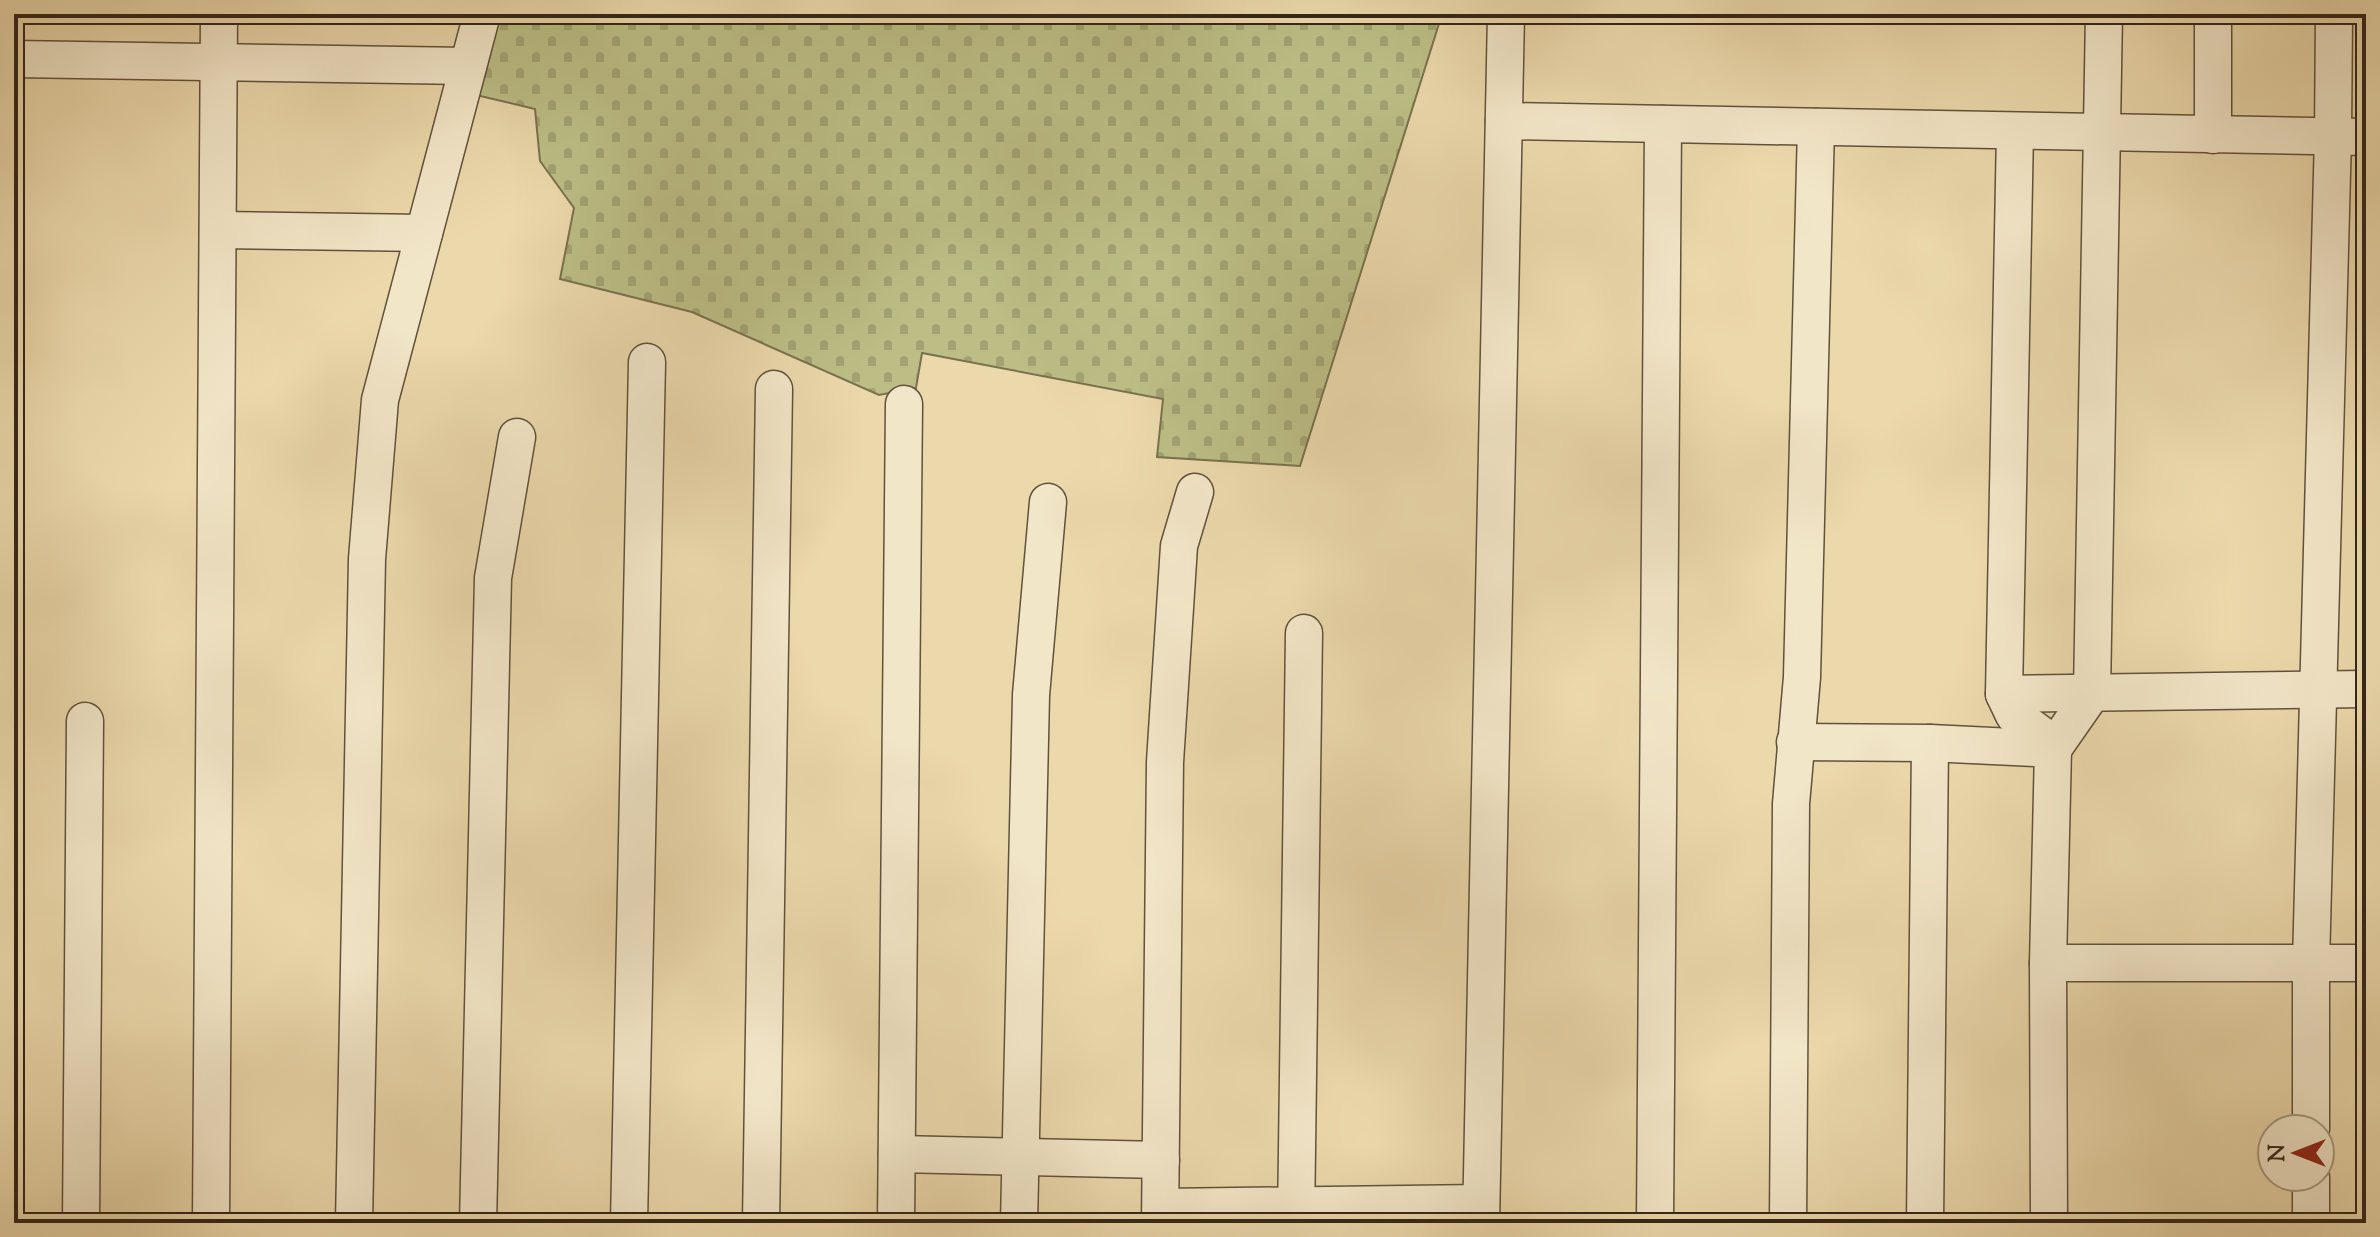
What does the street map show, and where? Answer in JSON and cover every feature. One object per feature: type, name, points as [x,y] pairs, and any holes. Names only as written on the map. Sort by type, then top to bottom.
[{"type":"street","points":[[211,1223],[219,14]]},
{"type":"street","points":[[354,1223],[367,559],[380,400],[482,14]]},
{"type":"street","points":[[1195,492],[1179,546],[1165,762],[1160,1215],[1481,1213],[1506,14]]},
{"type":"street","points":[[2049,1223],[2048,963],[2053,749],[2092,693],[2104,14]]},
{"type":"street","points":[[2213,14],[2213,135]]},
{"type":"street","points":[[2311,1113],[2311,963],[2320,689],[2350,136],[2334,14]]},
{"type":"street","points":[[14,59],[468,66]]},
{"type":"street","points":[[1504,121],[2350,136]]},
{"type":"street","points":[[1655,1223],[1663,124]]},
{"type":"street","points":[[1788,1223],[1791,804],[1802,677],[1816,127]]},
{"type":"street","points":[[2015,131],[2004,694],[2014,715],[2039,733],[2053,749]]},
{"type":"street","points":[[218,230],[424,233]]},
{"type":"street","points":[[629,1223],[647,362]]},
{"type":"street","points":[[761,1223],[774,389]]},
{"type":"street","points":[[896,1223],[904,404]]},
{"type":"street","points":[[478,1223],[493,578],[517,437]]},
{"type":"street","points":[[1019,1223],[1031,695],[1048,502]]},
{"type":"street","points":[[1296,1214],[1304,633]]},
{"type":"street","points":[[2004,694],[2366,689]]},
{"type":"street","points":[[81,1223],[85,721]]},
{"type":"street","points":[[1795,742],[1930,743],[2053,749]]},
{"type":"street","points":[[1925,1223],[1930,743]]},
{"type":"street","points":[[2048,963],[2366,963]]},
{"type":"street","points":[[897,1154],[1161,1160]]},
{"type":"street","points":[[2311,1193],[2311,1223]]},
{"type":"green space","points":[[497,14],[1442,14],[1300,466],[1157,457],[1163,399],[922,353],[916,388],[879,395],[692,312],[560,279],[574,208],[540,161],[535,109],[476,95]]}]
